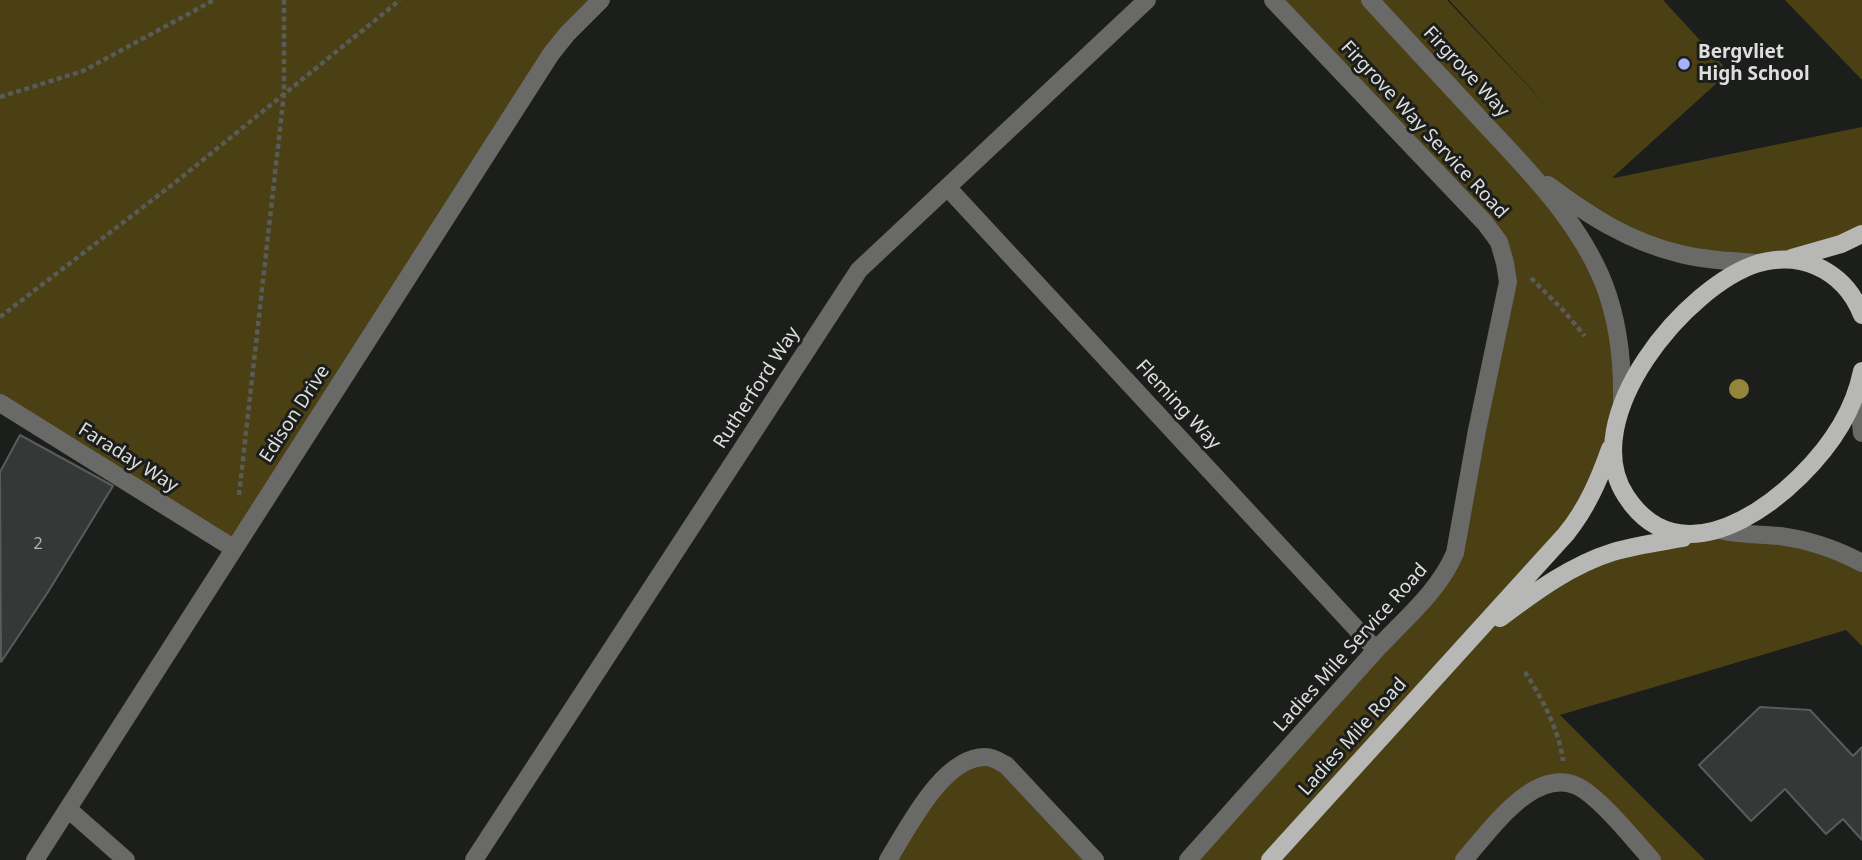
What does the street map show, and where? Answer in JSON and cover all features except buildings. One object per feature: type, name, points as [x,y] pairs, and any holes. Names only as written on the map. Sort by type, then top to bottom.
[{"type":"main road","points":[[1701,535],[1666,531],[1655,526],[1636,510],[1617,479],[1614,439],[1622,405],[1635,376],[1650,351],[1683,313],[1740,271],[1758,263],[1789,259],[1841,244],[1862,234]]},
{"type":"main road","points":[[1789,259],[1819,267],[1843,283],[1856,299],[1862,315]]},
{"type":"main road","name":"Ladies Mile Road","points":[[1466,643],[1552,581],[1585,564],[1621,550],[1720,530],[1765,505],[1807,470],[1841,426],[1856,395],[1861,376]]},
{"type":"main road","name":"Ladies Mile Road","points":[[1270,860],[1536,569],[1575,522],[1593,492],[1614,439]]},
{"type":"street","name":"Edison Drive","points":[[35,860],[551,54],[601,0]]},
{"type":"street","name":"Rutherford Way","points":[[474,860],[859,270],[1147,0]]},
{"type":"street","name":"Firgrove Way Service Road","points":[[1273,0],[1485,223],[1499,242],[1508,282],[1477,430]]},
{"type":"street","name":"Firgrove Way","points":[[1370,0],[1531,173],[1580,238],[1603,282],[1615,320],[1623,371],[1622,405]]},
{"type":"street","name":"Firgrove Way","points":[[1531,173],[1591,216],[1637,240],[1677,253],[1715,260],[1758,263]]},
{"type":"street","name":"Fleming Way","points":[[948,188],[1376,650]]},
{"type":"street","points":[[1861,376],[1859,404],[1862,433]]},
{"type":"street","name":"Faraday Way","points":[[0,403],[233,548]]},
{"type":"street","name":"Ladies Mile Service Road","points":[[1188,860],[1376,650],[1439,584],[1455,552],[1477,430]]},
{"type":"street","points":[[1720,530],[1799,539],[1840,552],[1862,563]]},
{"type":"street","points":[[888,860],[936,786],[960,765],[985,757],[1006,765],[1095,860]]},
{"type":"street","points":[[1464,860],[1514,805],[1533,790],[1549,783],[1565,783],[1581,788],[1596,800],[1652,860]]},
{"type":"street","points":[[68,809],[126,860]]},
{"type":"path","points":[[0,97],[83,71],[214,0]]},
{"type":"path","points":[[238,507],[285,93],[284,0]]},
{"type":"path","points":[[0,317],[177,181],[400,0]]},
{"type":"path","points":[[1505,263],[1528,274],[1585,336]]},
{"type":"path","points":[[1525,672],[1547,709],[1562,750],[1565,783]]},
{"type":"shaded area","points":[[0,0],[601,0],[584,16],[233,548],[0,403]]},
{"type":"shaded area","points":[[1273,0],[1447,0],[1557,117],[1449,0],[1663,0],[1729,72],[1614,178],[1862,127],[1862,234],[1789,259],[1677,253],[1534,175],[1603,282],[1622,405],[1593,492],[1470,639],[1567,573],[1720,530],[1862,563],[1862,646],[1846,630],[1560,715],[1705,860],[1652,860],[1596,800],[1549,783],[1464,860],[1188,860],[1448,570],[1508,282],[1499,242]]},
{"type":"shaded area","points":[[1785,0],[1862,0],[1862,80]]},
{"type":"shaded area","points":[[985,757],[1095,860],[888,860],[936,786]]},
{"type":"place","name":"Bergvliet High School","points":[[1684,64]]}]
